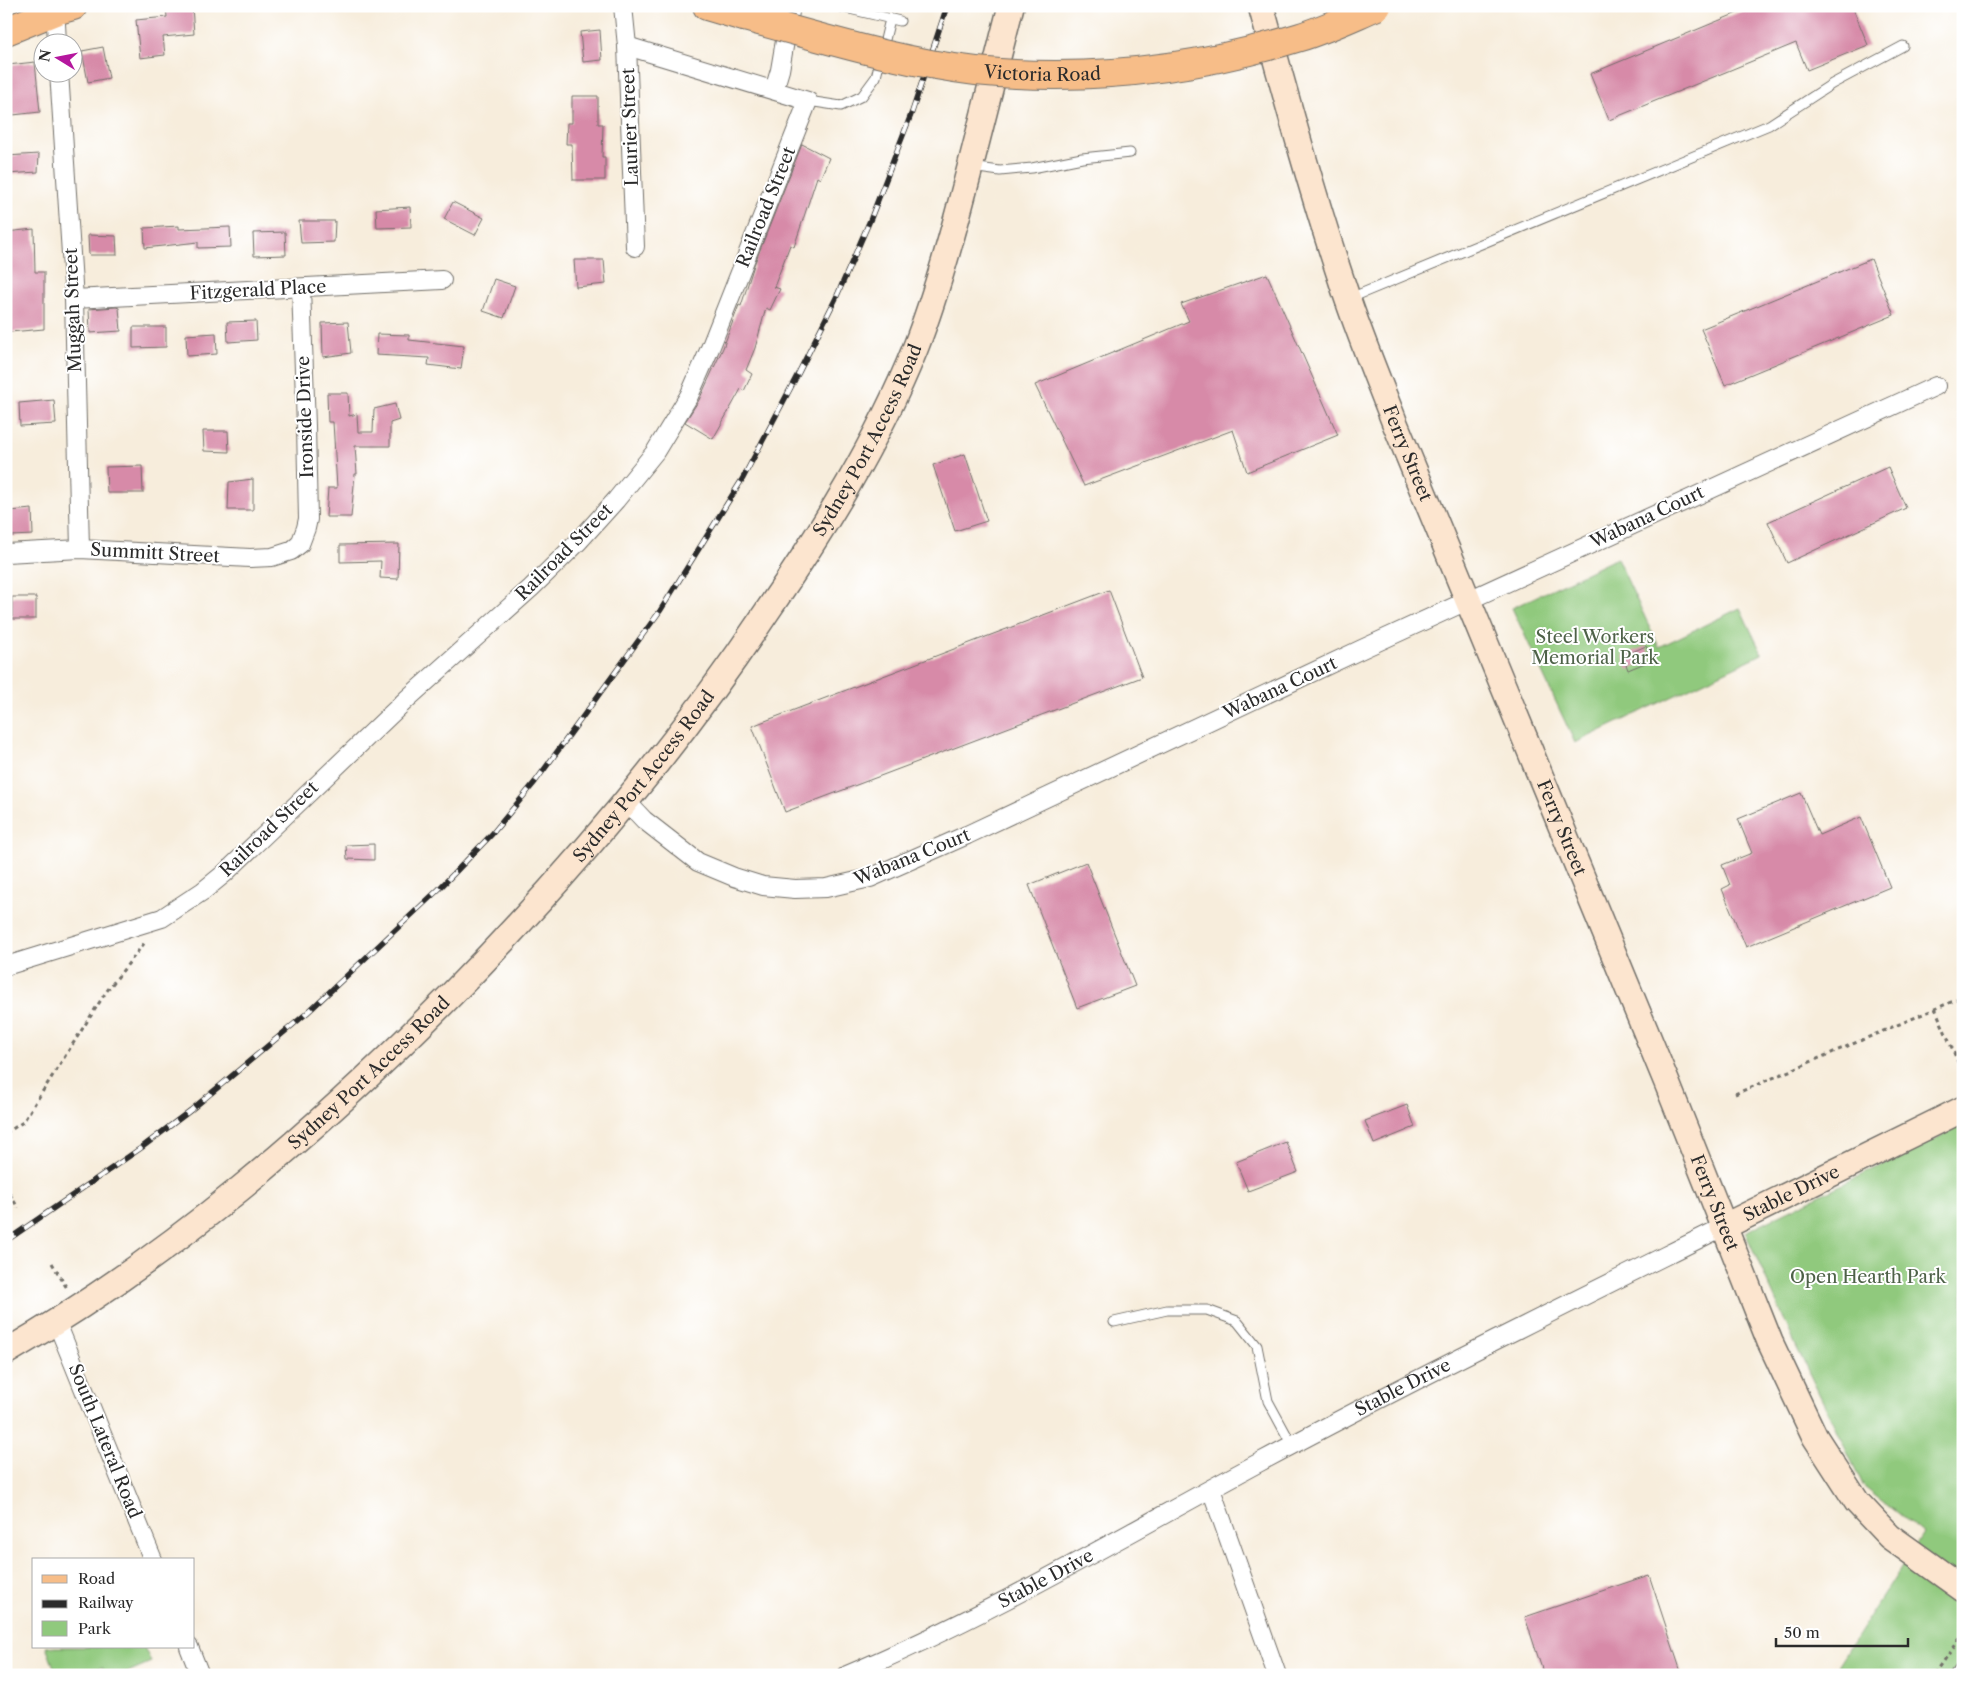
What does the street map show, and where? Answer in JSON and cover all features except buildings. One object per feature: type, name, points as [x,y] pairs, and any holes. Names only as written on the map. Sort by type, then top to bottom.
[{"type":"main road","name":"Victoria Road","points":[[707,6],[911,60],[974,70],[1030,75],[1084,76],[1139,72],[1195,64],[1247,52],[1302,37],[1377,6]]},
{"type":"main road","points":[[6,31],[61,8]]},
{"type":"street","name":"Laurier Street","points":[[623,6],[627,46],[635,247]]},
{"type":"street","points":[[774,90],[780,70],[791,6]]},
{"type":"street","name":"Sydney Port Access Road","points":[[6,1352],[57,1323],[161,1251],[215,1210],[330,1113],[392,1055],[500,945],[627,802],[703,705],[760,624],[837,504],[881,423],[916,348],[944,263],[971,167],[1011,6]]},
{"type":"street","name":"Ferry Street","points":[[1261,6],[1315,195],[1348,299],[1394,421],[1667,1083],[1770,1342],[1815,1437],[1857,1502],[1889,1536],[1963,1590]]},
{"type":"street","points":[[59,32],[61,8]]},
{"type":"street","points":[[627,46],[808,101]]},
{"type":"street","name":"Muggah Street","points":[[60,82],[74,299],[80,549]]},
{"type":"street","name":"Railroad Street","points":[[6,966],[162,918],[203,891],[225,873],[400,705],[531,588],[579,541],[616,500],[655,452],[689,396],[708,354],[808,101]]},
{"type":"street","name":"Fitzgerald Place","points":[[74,299],[442,280]]},
{"type":"street","name":"Ironside Drive","points":[[300,544],[308,519],[301,288]]},
{"type":"street","name":"Wabana Court","points":[[627,802],[644,820],[698,862],[734,877],[763,886],[795,889],[826,888],[870,878],[966,835],[1469,599],[1936,386]]},
{"type":"street","name":"Summitt Street","points":[[6,552],[80,549],[250,558],[282,555],[300,544]]},
{"type":"street","name":"Stable Drive","points":[[847,1675],[946,1631],[1426,1375],[1963,1109]]},
{"type":"street","name":"South Lateral Road","points":[[57,1323],[152,1558]]},
{"type":"street","points":[[1211,1489],[1277,1675]]},
{"type":"street","points":[[188,1648],[200,1675]]},
{"type":"lane","points":[[838,6],[900,21]]},
{"type":"lane","points":[[808,101],[841,106],[862,96],[876,77],[890,19]]},
{"type":"lane","points":[[1348,299],[1769,125],[1832,84],[1903,46]]},
{"type":"lane","points":[[971,167],[1000,171],[1032,168],[1082,158],[1130,153]]},
{"type":"lane","points":[[1114,1322],[1167,1310],[1207,1310],[1237,1321],[1257,1346],[1268,1401],[1292,1445]]},
{"type":"lane","points":[[1956,1675],[1963,1665]]},
{"type":"path","points":[[6,1133],[24,1122],[106,992],[145,943],[162,918]]},
{"type":"path","points":[[1736,1094],[1963,997]]},
{"type":"path","points":[[1936,1008],[1963,1074]]},
{"type":"path","points":[[6,1187],[18,1208]]},
{"type":"path","points":[[52,1263],[78,1308]]},
{"type":"path","points":[[1934,1675],[1963,1634]]},
{"type":"green space","name":"Steel Workers Memorial Park","points":[[1617,558],[1659,647],[1740,608],[1762,654],[1575,743],[1512,608]]},
{"type":"green space","name":"Open Hearth Park","points":[[1963,1125],[1963,1675],[1832,1675],[1923,1533],[1863,1485],[1796,1346],[1745,1232]]},
{"type":"green space","points":[[46,1648],[144,1648],[151,1662],[121,1675],[106,1675],[102,1667],[84,1675],[57,1675]]},
{"type":"railway","points":[[6,1241],[141,1148],[191,1110],[307,1013],[439,889],[492,834],[535,782],[660,611],[743,478],[836,298],[871,218],[912,112],[947,6]]}]
